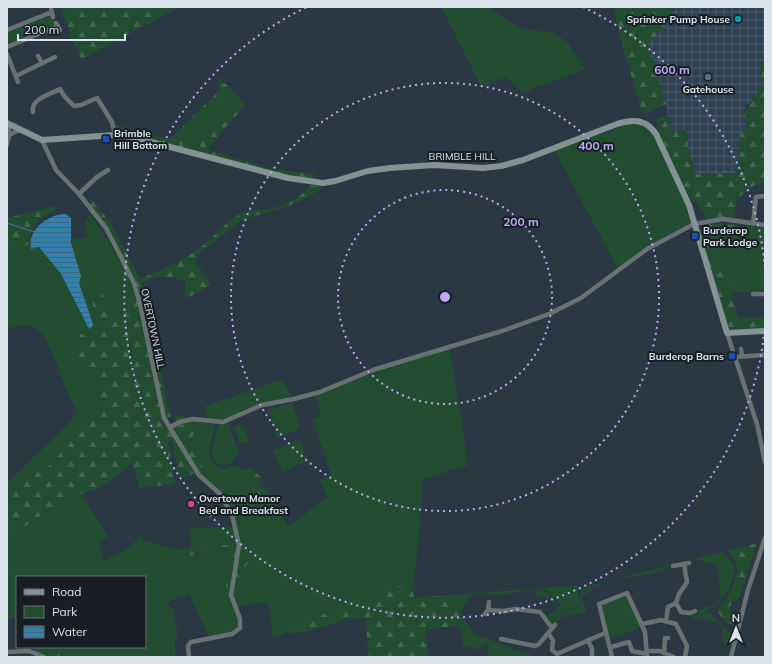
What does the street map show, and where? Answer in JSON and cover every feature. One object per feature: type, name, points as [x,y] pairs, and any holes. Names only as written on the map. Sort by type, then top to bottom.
[{"type":"main road","name":"BRIMBLE HILL","points":[[42,140],[115,135],[150,141],[288,178],[323,183],[390,168],[434,165],[483,168],[501,166],[523,160],[617,124],[639,120],[650,126],[656,134],[683,190],[727,333]]},
{"type":"main road","points":[[8,124],[42,140]]},
{"type":"main road","points":[[727,333],[765,331]]},
{"type":"street","points":[[7,30],[52,12]]},
{"type":"street","points":[[7,47],[58,26]]},
{"type":"street","points":[[7,54],[18,82]]},
{"type":"street","points":[[38,56],[42,63]]},
{"type":"street","points":[[16,76],[55,57]]},
{"type":"street","points":[[27,110],[33,111],[37,101],[59,87],[65,97],[74,106],[81,105],[97,98]]},
{"type":"street","points":[[94,92],[112,122],[115,135]]},
{"type":"street","points":[[7,145],[9,135],[8,124]]},
{"type":"street","points":[[9,135],[19,130]]},
{"type":"street","name":"OVERTOWN HILL","points":[[42,140],[56,170],[79,194],[109,234],[132,279],[142,309],[163,414],[199,475],[220,494],[228,506],[236,527],[239,545],[231,595],[240,619],[240,628],[232,634],[191,642],[188,646],[189,657]]},
{"type":"street","points":[[79,194],[96,177],[108,170]]},
{"type":"street","points":[[753,224],[756,197],[759,195],[765,196]]},
{"type":"street","points":[[171,427],[177,423],[193,419],[223,422],[262,405],[320,392],[373,370],[502,331],[549,314],[581,298],[647,249],[694,224],[723,219],[765,225]]},
{"type":"street","points":[[753,294],[765,294]]},
{"type":"street","points":[[727,333],[757,424],[765,462]]},
{"type":"street","points":[[741,349],[742,356]]},
{"type":"street","points":[[735,357],[765,355]]},
{"type":"street","points":[[732,657],[748,590],[765,538]]},
{"type":"street","points":[[666,621],[668,607],[676,603],[679,594],[687,582],[686,564],[673,566]]},
{"type":"street","points":[[612,657],[611,647],[605,633],[599,604],[627,593],[647,638],[647,654]]},
{"type":"street","points":[[489,602],[486,612],[515,609],[540,612],[554,626],[539,644],[535,646],[501,639]]},
{"type":"street","points":[[676,603],[681,612],[690,613],[695,611]]},
{"type":"street","points":[[642,624],[654,620],[673,623],[678,628],[687,646],[685,657]]},
{"type":"street","points":[[548,633],[553,640],[552,652],[558,656],[563,650],[605,633]]},
{"type":"street","points":[[664,653],[665,638],[668,638]]},
{"type":"street","points":[[588,640],[592,649],[592,657]]},
{"type":"street","points":[[611,647],[629,642],[632,651],[647,654],[660,651],[674,657]]},
{"type":"street","points":[[7,652],[29,651],[44,657]]},
{"type":"shaded area","points":[[675,7],[765,7],[765,59],[761,63],[760,71],[763,84],[759,93],[747,105],[743,114],[747,127],[746,131],[740,133],[738,167],[736,173],[695,174],[689,151],[686,130],[671,132],[666,104],[648,44],[671,16]]},
{"type":"green space","points":[[60,7],[179,7],[81,60]]},
{"type":"green space","points":[[441,7],[488,7],[515,25],[524,29],[555,33],[568,43],[585,69],[522,93],[507,77],[481,86]]},
{"type":"green space","points":[[613,7],[675,7],[666,25],[648,44],[666,104],[647,113],[642,112],[625,55]]},
{"type":"green space","points":[[49,17],[55,18],[56,20],[53,22],[53,26],[7,44],[8,33]]},
{"type":"green space","points":[[765,59],[765,183],[755,185],[737,199],[734,218],[706,218],[705,212],[702,212],[697,202],[692,201],[670,160],[660,136],[657,126],[657,119],[668,115],[671,132],[686,130],[689,151],[695,173],[698,175],[736,173],[738,167],[740,133],[746,131],[747,127],[743,114],[763,84],[761,65]]},
{"type":"green space","points":[[219,78],[233,91],[181,142],[197,147],[209,133],[218,128],[243,102],[245,105],[207,150],[268,168],[313,174],[313,177],[308,179],[148,146],[140,149],[137,136],[119,132],[116,125],[170,139],[219,91]]},
{"type":"green space","points":[[233,91],[243,102],[218,128],[209,133],[197,147],[181,142]]},
{"type":"green space","points":[[633,123],[645,125],[658,143],[678,186],[691,222],[642,249],[618,269],[555,151],[594,136],[609,133],[621,125]]},
{"type":"green space","points":[[318,185],[324,187],[302,201],[267,213],[243,219],[197,255],[196,264],[211,284],[198,293],[185,298],[185,281],[168,277],[152,278],[141,283],[146,299],[152,304],[153,309],[151,315],[167,403],[171,417],[167,419],[161,412],[163,425],[173,433],[176,426],[175,416],[179,415],[197,421],[191,443],[204,471],[238,507],[233,510],[242,536],[243,550],[249,559],[236,592],[230,599],[226,585],[233,550],[184,556],[181,549],[234,544],[235,521],[232,512],[222,495],[199,472],[184,477],[178,475],[172,440],[168,441],[175,484],[140,488],[132,464],[105,485],[68,499],[7,538],[7,493],[35,473],[53,464],[75,430],[95,412],[98,406],[96,385],[80,359],[77,349],[80,334],[96,337],[98,333],[99,326],[93,304],[94,289],[101,291],[108,305],[114,308],[136,302],[132,288],[121,266],[112,236],[90,206],[92,199],[110,222],[140,279],[190,255],[205,244],[231,220],[243,212],[270,209],[283,205],[301,195],[309,186]]},
{"type":"green space","points":[[56,206],[56,209],[37,222],[34,226],[30,237],[30,244],[7,252],[7,218]]},
{"type":"green space","points":[[90,214],[111,246],[123,268],[133,291],[136,303],[114,308],[108,305],[93,307],[99,326],[98,333],[96,337],[80,334],[77,349],[96,385],[98,406],[95,412],[75,430],[53,464],[35,473],[7,493],[7,483],[70,422],[77,411],[68,393],[57,363],[45,338],[40,332],[29,326],[7,328],[7,252],[30,244],[31,249],[39,247],[61,273],[87,325],[93,324],[79,283],[81,276],[71,243],[75,238],[81,239],[87,236],[85,221]]},
{"type":"green space","points":[[708,224],[735,225],[727,232],[712,238],[739,318],[765,317],[765,329],[728,329],[700,231],[708,228]]},
{"type":"green space","points":[[735,225],[765,228],[765,291],[730,293],[712,238],[723,234]]},
{"type":"green space","points":[[450,348],[468,465],[422,480],[419,541],[412,588],[399,586],[384,589],[366,608],[344,620],[294,634],[288,632],[273,638],[268,602],[248,604],[238,608],[233,596],[249,559],[243,550],[242,536],[233,510],[238,507],[204,471],[191,443],[197,421],[215,424],[209,453],[214,465],[223,469],[235,465],[246,472],[260,498],[269,495],[288,527],[327,497],[320,480],[332,476],[312,419],[321,415],[315,396],[367,375]]},
{"type":"green space","points":[[282,379],[290,394],[295,398],[267,403],[221,421],[212,420],[204,415],[206,406]]},
{"type":"green space","points":[[292,403],[300,425],[297,430],[277,438],[269,409]]},
{"type":"green space","points":[[228,422],[238,451],[234,461],[223,466],[215,462],[211,452],[219,424]]},
{"type":"green space","points":[[242,424],[249,441],[240,444],[234,427]]},
{"type":"green space","points":[[298,440],[300,441],[308,462],[304,462],[283,472],[273,451]]},
{"type":"green space","points":[[250,468],[260,476],[261,479],[258,485],[268,491],[269,495],[260,499],[246,472],[242,470]]},
{"type":"green space","points":[[76,495],[82,495],[108,537],[99,541],[103,562],[131,546],[141,535],[146,541],[182,551],[184,556],[233,550],[226,585],[240,623],[235,631],[220,635],[208,635],[189,594],[167,602],[173,611],[178,637],[175,638],[176,657],[61,657],[54,648],[146,648],[146,576],[16,576],[16,617],[7,620],[7,538]]},
{"type":"green space","points":[[234,527],[234,544],[191,548],[189,528]]},
{"type":"green space","points":[[757,544],[738,600],[732,601],[730,606],[731,613],[736,619],[735,625],[727,623],[718,613],[718,610],[733,588],[737,574],[736,562],[728,551]]},
{"type":"green space","points":[[721,552],[733,564],[734,573],[728,590],[716,605],[700,614],[691,616],[700,609],[714,605],[721,597],[716,565],[696,559],[672,565],[664,570],[650,574],[612,580]]},
{"type":"green space","points":[[610,580],[593,588],[592,585]]},
{"type":"green space","points":[[386,584],[412,588],[414,598],[449,595],[466,624],[426,630],[428,656],[425,657],[369,657],[365,618],[348,619],[294,634],[288,632],[294,625],[331,612],[353,610],[378,599]]},
{"type":"green space","points":[[577,585],[580,603],[578,607],[565,610],[560,606],[551,592],[539,589],[500,595],[485,593],[479,594],[470,598],[465,603],[461,614],[474,634],[535,657],[489,657],[487,643],[476,651],[475,647],[463,646],[460,625],[465,624],[449,595]]},
{"type":"green space","points":[[591,585],[592,590],[582,596],[582,601],[587,611],[585,613],[565,616],[553,625],[548,623],[553,619],[561,617],[564,611],[579,607],[581,592],[583,589]]},
{"type":"green space","points":[[534,590],[550,593],[563,610],[560,616],[553,618],[548,623],[545,616],[557,611],[557,605],[548,597],[535,595]]},
{"type":"green space","points":[[625,596],[641,627],[610,639],[601,605]]},
{"type":"green space","points":[[709,612],[730,634],[727,649],[722,639],[723,628],[720,625],[712,621],[692,619],[691,617]]},
{"type":"green space","points":[[35,648],[54,648],[61,657],[46,657],[34,650]]},
{"type":"water","points":[[66,214],[71,218],[71,243],[81,276],[79,283],[93,324],[89,329],[61,274],[39,247],[31,249],[32,236],[40,224],[52,217]]},
{"type":"waterway","points":[[7,223],[34,232]]},
{"type":"place","name":"Sprinker Pump House","points":[[738,19]]},
{"type":"place","name":"Gatehouse","points":[[708,77]]},
{"type":"place","name":"Brimble Hill Bottom","points":[[106,139]]},
{"type":"place","name":"Burderop Park Lodge","points":[[695,236]]},
{"type":"place","name":"Burderop Barns","points":[[732,356]]},
{"type":"place","name":"Overtown Manor Bed and Breakfast","points":[[191,504]]}]
